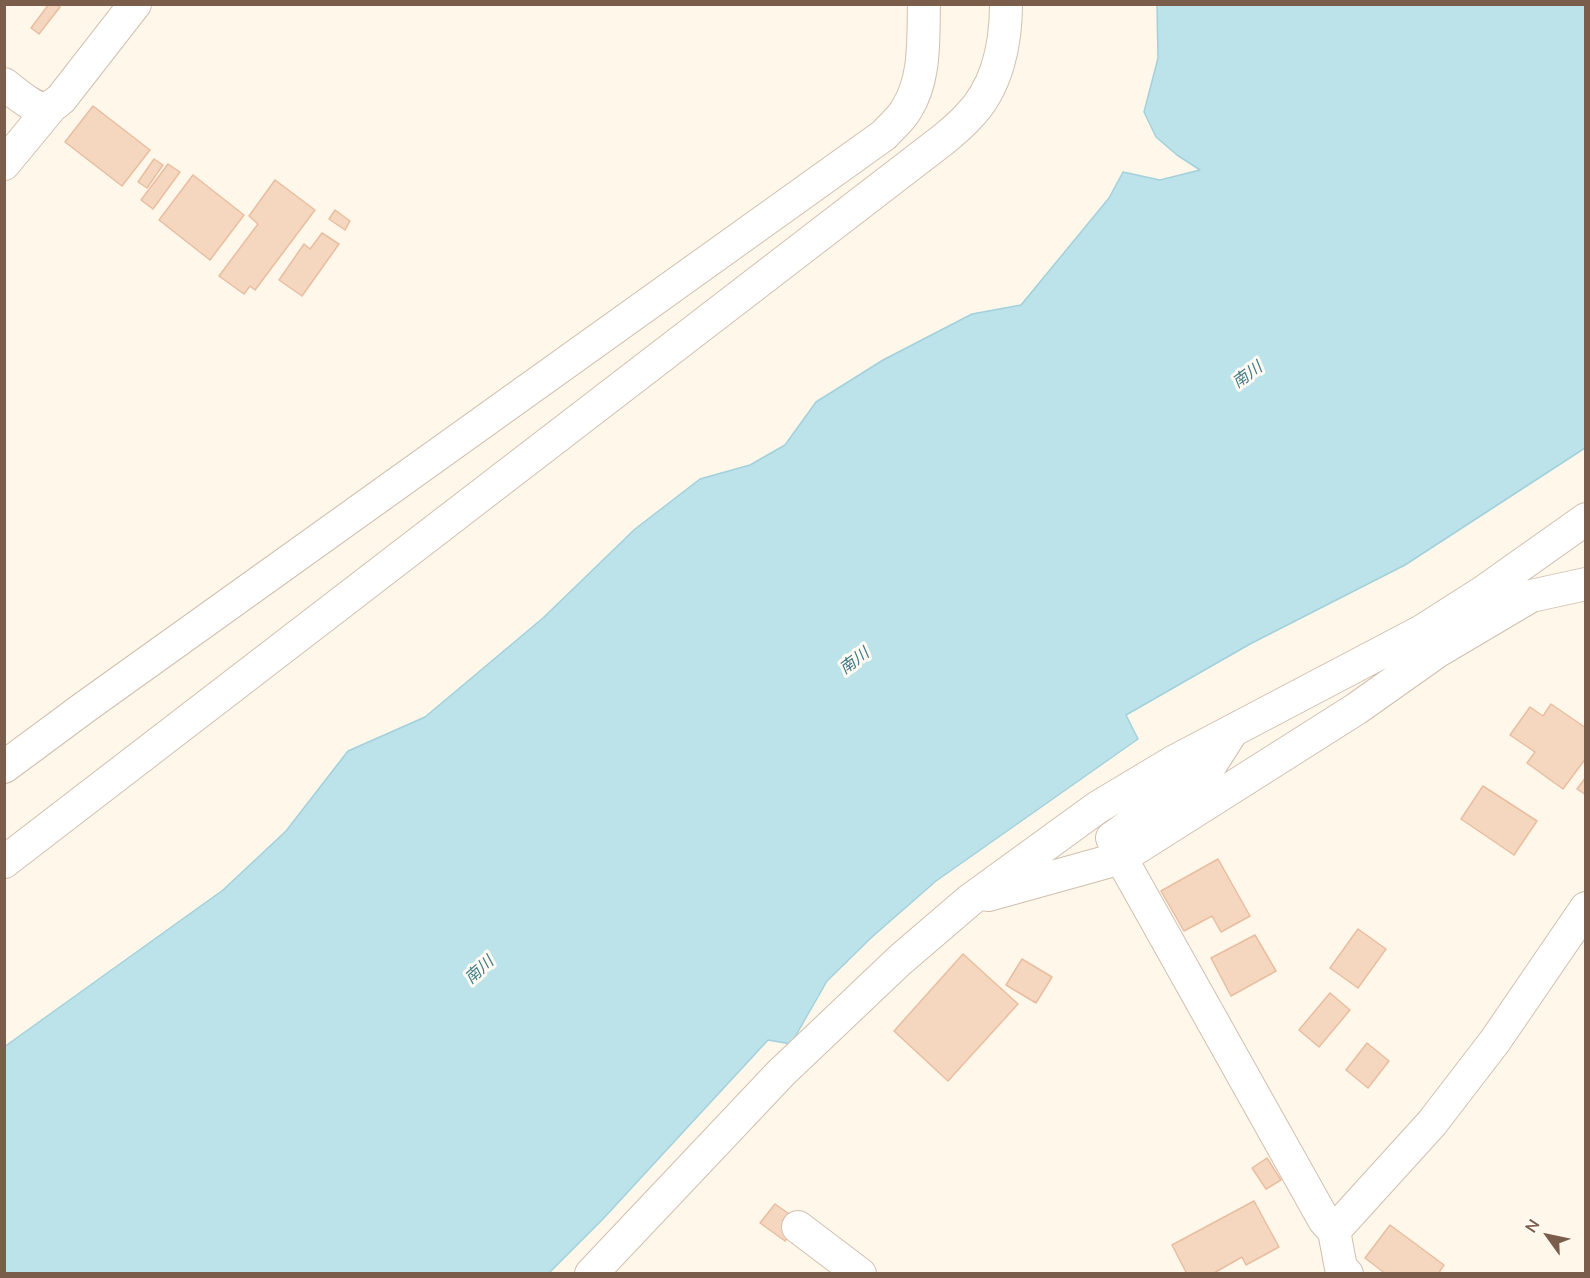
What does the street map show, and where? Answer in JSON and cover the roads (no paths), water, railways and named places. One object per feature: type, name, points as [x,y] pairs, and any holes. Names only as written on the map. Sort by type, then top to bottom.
[{"type":"street","points":[[4,164],[51,107],[61,99],[135,4]]},
{"type":"street","points":[[4,767],[884,135],[906,111],[916,89],[922,67],[924,4]]},
{"type":"street","points":[[4,862],[944,139],[969,116],[987,91],[997,67],[1006,23],[1006,4]]},
{"type":"street","points":[[4,84],[30,103],[41,108],[51,107]]},
{"type":"street","points":[[591,1274],[781,1073],[900,960],[970,900],[1098,807],[1173,762],[1422,631],[1483,592],[1586,519]]},
{"type":"street","points":[[970,900],[1121,858],[1356,709],[1438,651],[1512,607],[1531,596],[1586,584]]},
{"type":"street","points":[[1233,730],[1208,769],[1112,838],[1121,858],[1324,1220],[1334,1231],[1342,1272]]},
{"type":"street","points":[[1334,1231],[1432,1123],[1495,1041],[1586,908]]},
{"type":"street","points":[[798,1227],[860,1274]]},
{"type":"water","name":"南川","points":[[1157,5],[1585,5],[1585,448],[1405,565],[1250,644],[1126,715],[1138,739],[936,881],[872,937],[827,981],[791,1044],[768,1040],[602,1220],[549,1273],[5,1273],[4,1047],[223,890],[286,831],[348,751],[425,717],[543,618],[635,529],[700,479],[750,465],[785,445],[816,402],[883,360],[972,314],[1021,305],[1109,198],[1123,172],[1160,180],[1200,170],[1177,155],[1156,137],[1144,112],[1158,58]]}]
